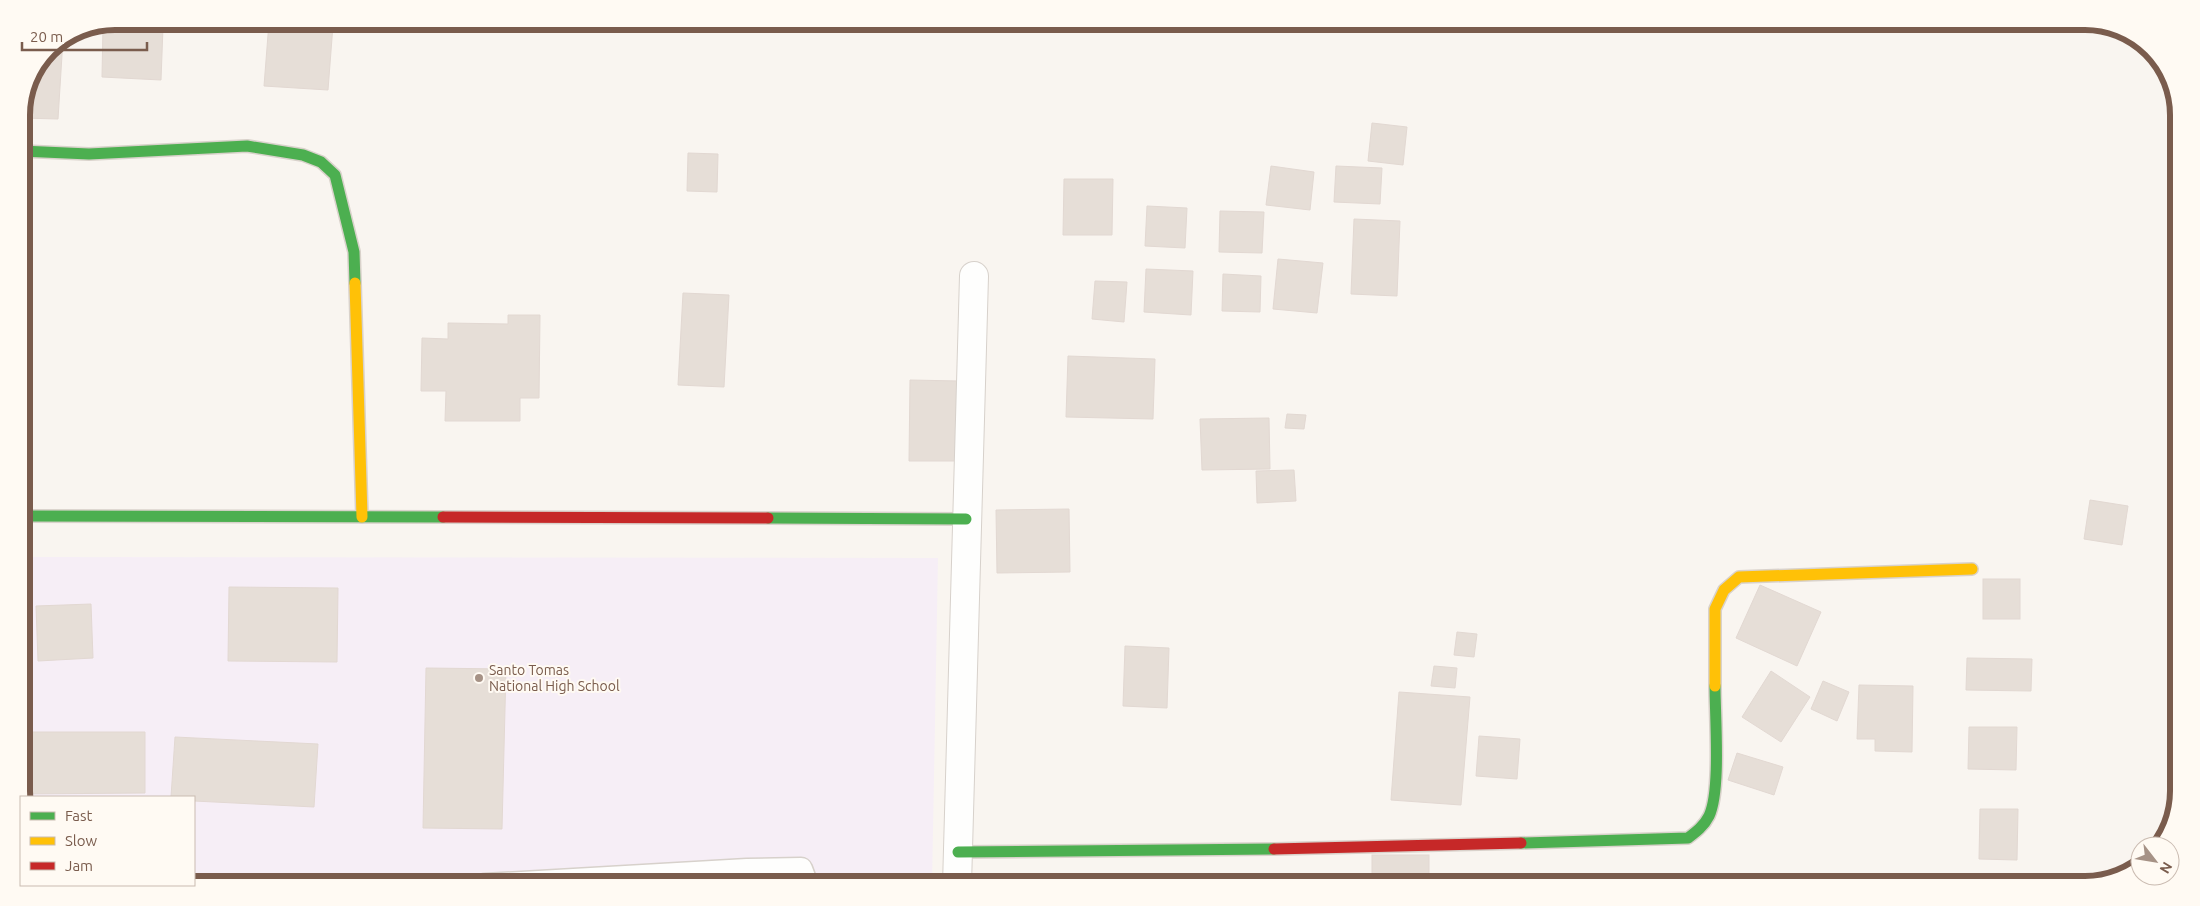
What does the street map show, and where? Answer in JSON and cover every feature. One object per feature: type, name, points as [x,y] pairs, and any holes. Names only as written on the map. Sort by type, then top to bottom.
[{"type":"street","points":[[30,151],[89,154],[248,146],[304,155],[321,162],[334,174],[354,252],[362,517]]},
{"type":"street","points":[[957,876],[974,276]]},
{"type":"street","points":[[30,516],[966,519]]},
{"type":"street","points":[[958,852],[1414,847],[1688,838],[1702,829],[1712,814],[1715,788],[1715,609],[1719,595],[1728,583],[1739,578],[1972,569]]},
{"type":"lane","points":[[642,876],[801,869],[804,876]]},
{"type":"shaded area","name":"Santo Tomas National High School","points":[[30,557],[938,558],[932,876],[195,876],[195,796],[30,796]]},
{"type":"building","points":[[163,30],[161,80],[102,77],[103,31]]},
{"type":"building","points":[[268,30],[333,30],[328,90],[264,86]]},
{"type":"building","points":[[62,48],[58,119],[30,118],[30,109],[39,77],[47,63]]},
{"type":"building","points":[[1372,123],[1407,127],[1403,165],[1368,161]]},
{"type":"building","points":[[688,153],[718,154],[717,192],[687,191]]},
{"type":"building","points":[[1271,166],[1314,172],[1310,210],[1266,205]]},
{"type":"building","points":[[1336,166],[1382,168],[1380,204],[1334,202]]},
{"type":"building","points":[[1064,179],[1113,179],[1112,235],[1063,235]]},
{"type":"building","points":[[1147,206],[1187,208],[1185,248],[1145,246]]},
{"type":"building","points":[[1220,211],[1264,212],[1262,253],[1219,252]]},
{"type":"building","points":[[1354,219],[1400,221],[1397,296],[1351,294]]},
{"type":"building","points":[[1278,259],[1323,263],[1317,313],[1273,309]]},
{"type":"building","points":[[1146,269],[1193,271],[1191,315],[1144,312]]},
{"type":"building","points":[[1223,274],[1261,276],[1260,312],[1222,311]]},
{"type":"building","points":[[1095,281],[1127,282],[1124,322],[1092,319]]},
{"type":"building","points":[[683,293],[729,295],[724,387],[678,385]]},
{"type":"building","points":[[508,315],[540,315],[539,398],[520,398],[520,421],[445,421],[446,391],[421,391],[422,338],[448,339],[448,323],[508,324]]},
{"type":"building","points":[[1068,356],[1155,359],[1153,419],[1066,417]]},
{"type":"building","points":[[910,380],[959,381],[957,461],[909,461]]},
{"type":"building","points":[[1287,414],[1306,415],[1304,429],[1285,428]]},
{"type":"building","points":[[1269,418],[1270,469],[1202,470],[1200,419]]},
{"type":"building","points":[[1294,470],[1296,501],[1257,503],[1256,471]]},
{"type":"building","points":[[2090,500],[2128,506],[2122,545],[2084,539]]},
{"type":"building","points":[[1069,509],[1070,572],[997,573],[996,510]]},
{"type":"building","points":[[1983,579],[2020,579],[2020,619],[1983,619]]},
{"type":"building","points":[[1760,585],[1821,612],[1797,666],[1736,638]]},
{"type":"building","points":[[229,587],[338,588],[337,662],[228,661]]},
{"type":"building","points":[[91,604],[93,658],[38,661],[36,606]]},
{"type":"building","points":[[1457,632],[1477,634],[1474,657],[1454,655]]},
{"type":"building","points":[[1125,646],[1169,648],[1167,708],[1123,706]]},
{"type":"building","points":[[1967,658],[2032,659],[2031,691],[1966,690]]},
{"type":"building","points":[[1434,666],[1457,668],[1455,688],[1431,686]]},
{"type":"building","points":[[426,668],[506,669],[502,829],[423,828]]},
{"type":"building","points":[[1771,671],[1810,697],[1781,742],[1742,717]]},
{"type":"building","points":[[1823,681],[1849,692],[1837,721],[1811,709]]},
{"type":"building","points":[[1859,685],[1913,686],[1912,752],[1875,751],[1875,739],[1857,739]]},
{"type":"building","points":[[1399,692],[1470,697],[1461,805],[1391,800]]},
{"type":"building","points":[[1969,727],[2017,727],[2016,770],[1968,769]]},
{"type":"building","points":[[30,732],[145,732],[145,793],[30,794]]},
{"type":"building","points":[[1479,736],[1520,739],[1517,779],[1476,776]]},
{"type":"building","points":[[175,737],[318,744],[314,807],[195,801],[195,796],[171,796]]},
{"type":"building","points":[[1737,753],[1783,767],[1774,795],[1728,780]]},
{"type":"building","points":[[1980,809],[2018,809],[2017,860],[1979,859]]},
{"type":"building","points":[[1372,855],[1429,855],[1429,876],[1372,876]]},
{"type":"traffic: fast","points":[[30,151],[89,154],[247,146],[303,155],[321,162],[335,175],[354,252],[355,283]]},
{"type":"traffic: fast","points":[[30,516],[443,517]]},
{"type":"traffic: fast","points":[[768,518],[966,519]]},
{"type":"traffic: fast","points":[[1521,843],[1688,838],[1702,826],[1709,816],[1713,805],[1716,772],[1715,686]]},
{"type":"traffic: fast","points":[[958,852],[1274,849]]},
{"type":"traffic: slow","points":[[355,283],[362,517]]},
{"type":"traffic: slow","points":[[1715,686],[1715,609],[1724,590],[1739,577],[1972,569]]},
{"type":"traffic: jam","points":[[443,517],[768,518]]},
{"type":"traffic: jam","points":[[1274,849],[1521,843]]},
{"type":"place","name":"Santo Tomas National High School","points":[[479,678]]}]
